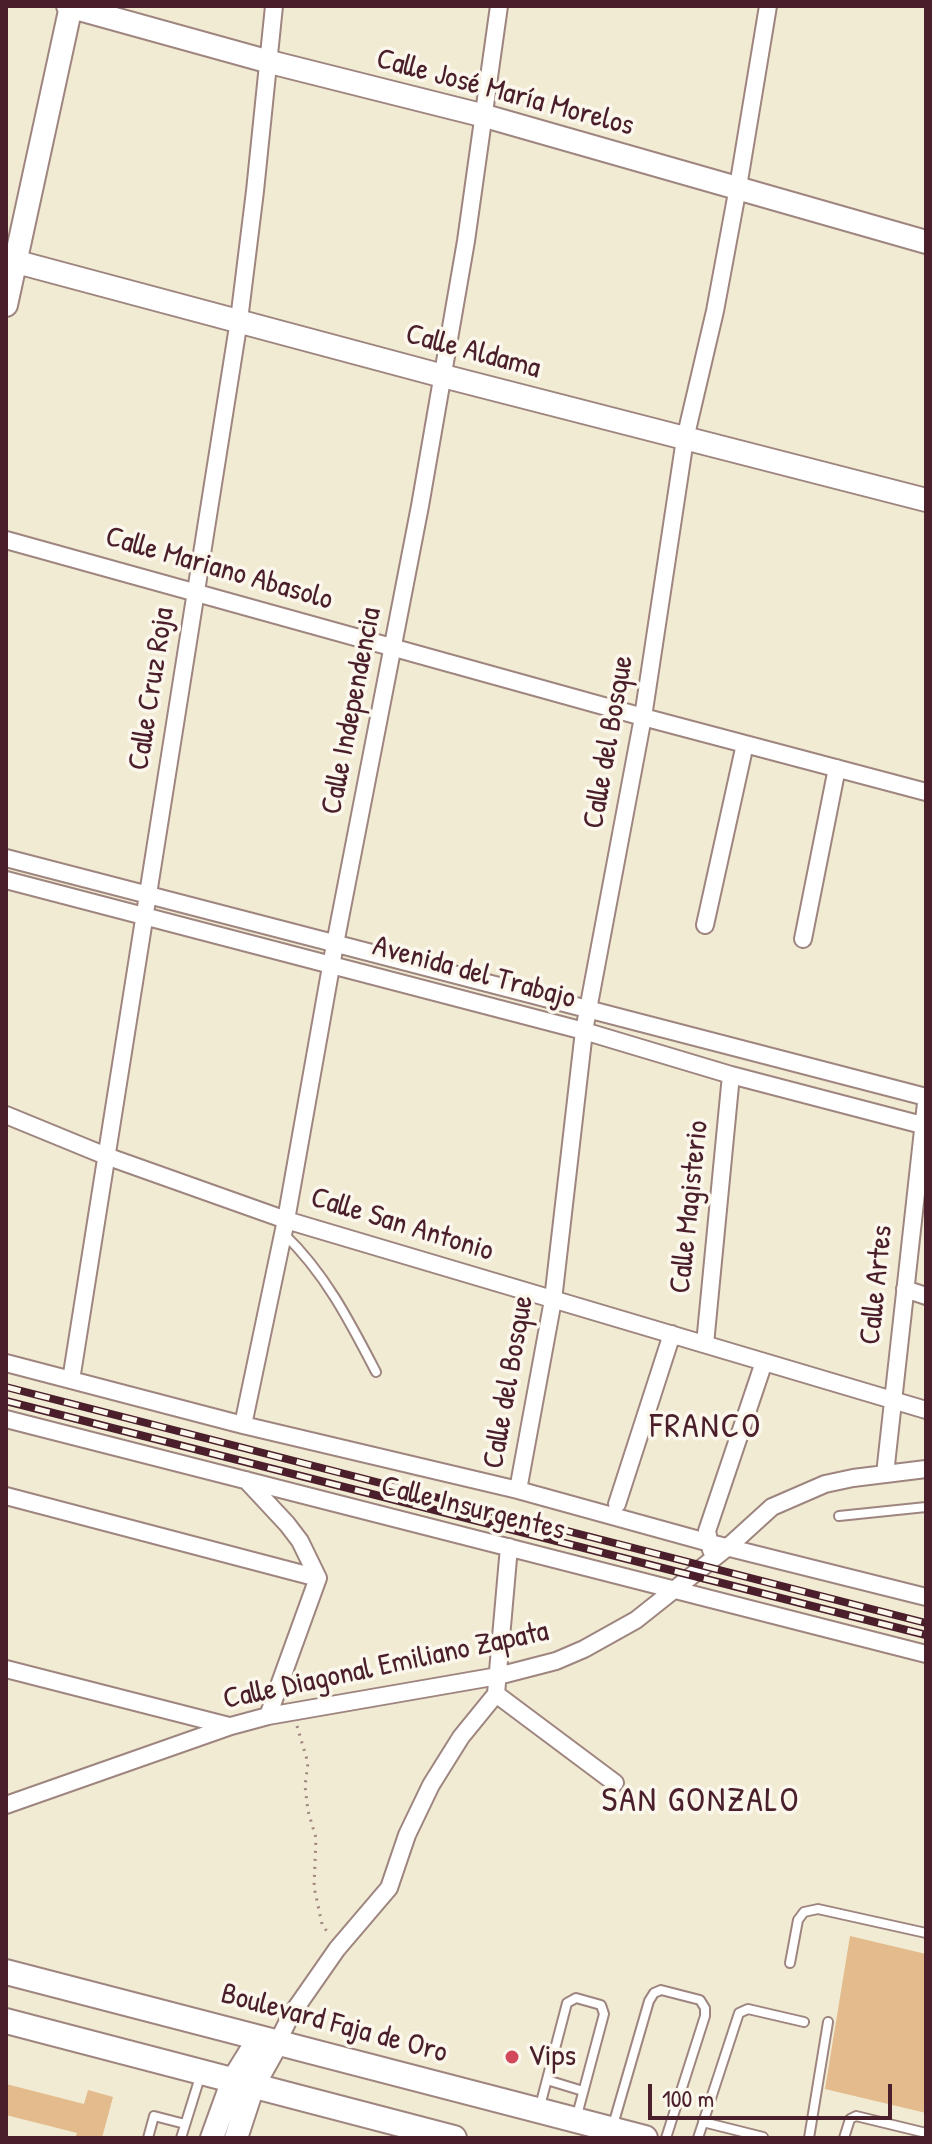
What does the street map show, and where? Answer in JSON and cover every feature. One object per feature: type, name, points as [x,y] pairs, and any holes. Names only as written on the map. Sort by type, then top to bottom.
[{"type":"main road","name":"Boulevard Faja de Oro","points":[[6,1972],[645,2138]]},
{"type":"main road","points":[[6,2021],[445,2137]]},
{"type":"street","name":"Calle José María Morelos","points":[[70,6],[270,62],[485,116],[926,242]]},
{"type":"street","points":[[6,305],[11,260],[70,6]]},
{"type":"street","name":"Calle Cruz Roja","points":[[71,1380],[239,320],[274,6]]},
{"type":"street","name":"Calle Independencia","points":[[243,1425],[285,1226],[443,376],[485,116],[499,6]]},
{"type":"street","name":"Calle del Bosque","points":[[518,1490],[553,1300],[584,1031],[643,717],[685,439],[715,311],[768,6]]},
{"type":"street","name":"Calle Aldama","points":[[11,260],[443,376],[926,500]]},
{"type":"street","name":"Calle Mariano Abasolo","points":[[6,540],[643,717],[926,792]]},
{"type":"street","points":[[705,925],[745,744]]},
{"type":"street","points":[[803,939],[837,768]]},
{"type":"street","name":"Avenida del Trabajo","points":[[6,858],[926,1100]]},
{"type":"street","name":"Avenida del Trabajo","points":[[6,880],[584,1031],[731,1075],[924,1126]]},
{"type":"street","name":"Calle Magisterio","points":[[705,1344],[731,1075]]},
{"type":"street","name":"Calle Artes","points":[[885,1474],[926,1100]]},
{"type":"street","name":"Calle San Antonio","points":[[6,1115],[285,1226],[672,1334],[926,1410]]},
{"type":"street","points":[[905,1289],[926,1296]]},
{"type":"street","points":[[617,1504],[672,1334]]},
{"type":"street","points":[[710,1544],[764,1362]]},
{"type":"street","name":"Calle Insurgentes","points":[[6,1363],[243,1425],[518,1490],[710,1544]]},
{"type":"street","name":"Calle Insurgentes","points":[[6,1419],[926,1654]]},
{"type":"street","name":"Calle Diagonal Emiliano Zapata","points":[[6,1805],[231,1726],[268,1716],[528,1670],[584,1649],[636,1620],[676,1589],[710,1544],[728,1547],[772,1507],[825,1484],[926,1469]]},
{"type":"street","points":[[246,1480],[300,1541],[318,1578],[268,1716]]},
{"type":"street","points":[[287,1524],[300,1494]]},
{"type":"street","points":[[6,1496],[318,1578]]},
{"type":"street","points":[[212,2138],[268,2040],[291,2015],[337,1949],[389,1888],[407,1835],[431,1785],[461,1737],[496,1694],[509,1547]]},
{"type":"street","points":[[728,1547],[926,1597]]},
{"type":"street","points":[[6,1669],[231,1726]]},
{"type":"street","points":[[496,1694],[615,1783]]},
{"type":"street","points":[[236,2138],[243,2083]]},
{"type":"lane","points":[[285,1226],[338,1300],[376,1372]]},
{"type":"lane","points":[[839,1516],[926,1507]]},
{"type":"lane","points":[[790,1963],[798,1920],[804,1912],[818,1909],[926,1933]]},
{"type":"lane","points":[[612,2129],[649,2001],[654,1993],[661,1990],[700,2000],[705,2008],[666,2138]]},
{"type":"lane","points":[[539,2110],[567,2003],[576,1998],[601,2005],[604,2014],[576,2120]]},
{"type":"lane","points":[[698,2138],[739,2013],[748,2009],[804,2022]]},
{"type":"lane","points":[[809,2138],[828,2022]]},
{"type":"lane","points":[[181,2138],[202,2072]]},
{"type":"lane","points":[[547,2080],[583,2091]]},
{"type":"lane","points":[[148,2138],[154,2116],[185,2124]]},
{"type":"lane","points":[[844,2138],[850,2119],[856,2116],[926,2133]]},
{"type":"lane","points":[[703,2122],[763,2137]]},
{"type":"path","points":[[292,1711],[308,1763],[305,1786],[316,1838],[314,1887],[322,1924],[337,1949]]},
{"type":"building","points":[[850,1936],[926,1954],[926,2113],[825,2089]]},
{"type":"building","points":[[6,2084],[84,2104],[88,2090],[113,2097],[102,2138],[75,2138],[77,2133],[6,2115]]},
{"type":"railway","points":[[6,1387],[926,1623]]},
{"type":"railway","points":[[6,1401],[926,1635]]},
{"type":"place","name":"Vips","points":[[512,2057]]},
{"type":"district","name":"FRANCO","points":[[706,1428]]},
{"type":"district","name":"SAN GONZALO","points":[[701,1802]]}]
